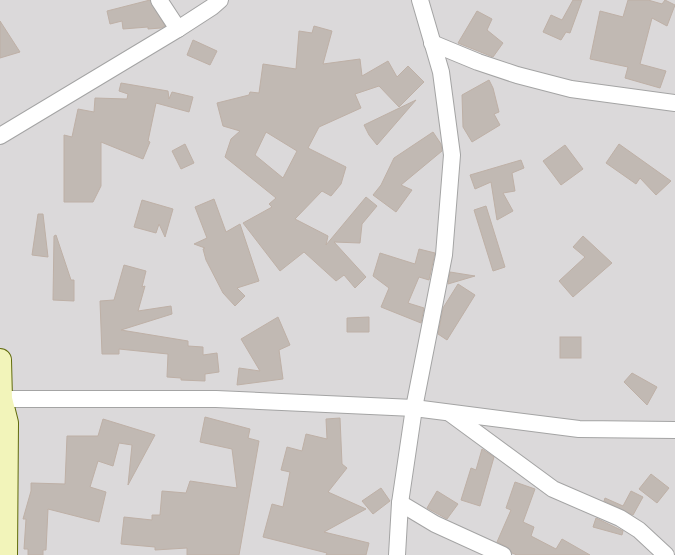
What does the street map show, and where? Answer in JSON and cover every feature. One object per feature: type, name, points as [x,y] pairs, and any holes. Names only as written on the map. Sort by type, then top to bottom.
[{"type":"main road","points":[[0,360],[1,399],[7,422],[6,555]]},
{"type":"street","points":[[159,0],[178,28]]},
{"type":"street","points":[[0,136],[212,7],[220,0]]},
{"type":"street","points":[[397,555],[400,503],[414,408],[444,255],[452,155],[441,72],[420,0]]},
{"type":"street","points":[[432,43],[478,62],[517,75],[571,89],[675,103]]},
{"type":"street","points":[[1,399],[216,399],[414,408],[580,429],[675,430]]},
{"type":"street","points":[[449,413],[554,489],[620,518],[639,530],[666,555]]},
{"type":"street","points":[[400,503],[435,524],[503,555]]},
{"type":"shaded area","points":[[0,0],[675,0],[675,555],[0,555]]},
{"type":"building","points":[[150,0],[165,26],[161,28],[148,29],[148,27],[123,29],[122,21],[110,24],[107,11]]},
{"type":"building","points":[[573,0],[582,0],[570,33],[566,32],[561,40],[543,32],[551,15],[562,20]]},
{"type":"building","points":[[628,0],[648,0],[662,4],[665,0],[675,5],[667,26],[652,18],[640,64],[666,71],[660,88],[625,78],[628,67],[590,59],[600,11],[623,17]]},
{"type":"building","points":[[477,11],[492,19],[487,30],[503,43],[493,57],[458,43]]},
{"type":"building","points":[[0,21],[20,52],[0,58]]},
{"type":"building","points":[[314,26],[332,31],[323,64],[360,59],[362,76],[388,61],[397,77],[408,66],[424,82],[399,107],[379,86],[355,94],[361,108],[319,127],[308,148],[346,167],[341,184],[331,196],[322,191],[295,219],[328,236],[326,245],[366,197],[377,206],[362,224],[360,243],[334,242],[366,277],[355,288],[344,275],[336,281],[304,252],[280,271],[243,223],[272,207],[269,204],[276,198],[225,157],[231,139],[240,131],[223,126],[217,103],[249,95],[250,92],[259,93],[263,64],[296,69],[299,31],[312,33]],"holes":[[[266,132],[297,151],[283,178],[255,155]]]},
{"type":"building","points":[[193,40],[217,51],[210,65],[187,55]]},
{"type":"building","points":[[489,80],[493,88],[499,112],[494,114],[500,125],[472,142],[463,127],[462,95]]},
{"type":"building","points":[[121,83],[168,91],[169,99],[172,92],[193,97],[189,112],[156,103],[148,141],[150,142],[143,159],[101,142],[101,186],[93,202],[64,202],[64,135],[72,137],[78,109],[94,112],[95,98],[127,99],[128,94],[119,91]]},
{"type":"building","points":[[416,100],[377,145],[369,135],[364,125]]},
{"type":"building","points":[[433,132],[441,144],[442,151],[401,185],[412,190],[396,212],[373,195],[381,185],[394,158]]},
{"type":"building","points":[[185,144],[194,163],[181,169],[172,151]]},
{"type":"building","points":[[619,144],[671,181],[656,195],[640,178],[636,184],[606,163]]},
{"type":"building","points":[[565,145],[583,169],[561,185],[543,161]]},
{"type":"building","points":[[521,160],[524,168],[512,173],[515,191],[503,193],[513,211],[497,220],[491,182],[475,189],[470,175]]},
{"type":"building","points":[[214,199],[226,232],[240,224],[259,281],[237,288],[245,296],[235,306],[223,293],[206,260],[203,249],[205,248],[194,244],[207,238],[195,207]]},
{"type":"building","points":[[142,200],[173,209],[165,237],[159,224],[156,233],[134,227]]},
{"type":"building","points":[[486,206],[505,267],[493,271],[474,210]]},
{"type":"building","points":[[38,214],[43,214],[48,257],[32,255]]},
{"type":"building","points":[[56,235],[71,280],[74,280],[74,301],[53,300],[54,236]]},
{"type":"building","points":[[583,236],[612,263],[573,297],[559,281],[585,257],[573,247]]},
{"type":"building","points":[[419,249],[435,253],[429,280],[419,277],[408,303],[424,308],[421,323],[381,307],[389,288],[373,276],[380,253],[415,264]]},
{"type":"building","points":[[124,265],[146,271],[142,287],[145,286],[138,311],[171,306],[172,314],[121,330],[188,341],[188,346],[203,347],[203,355],[217,353],[219,372],[205,374],[205,381],[181,380],[181,378],[167,377],[168,354],[119,349],[119,354],[102,354],[100,301],[114,300]]},
{"type":"building","points":[[450,272],[475,276],[448,284]]},
{"type":"building","points":[[458,284],[475,295],[447,340],[438,334],[443,308]]},
{"type":"building","points":[[278,317],[290,345],[279,350],[283,379],[237,385],[239,368],[260,371],[241,339]]},
{"type":"building","points":[[369,317],[369,332],[347,332],[347,318]]},
{"type":"building","points":[[560,337],[581,337],[581,358],[560,358]]},
{"type":"building","points":[[632,373],[657,387],[647,405],[624,382]]},
{"type":"building","points":[[205,417],[250,429],[248,438],[259,441],[239,555],[187,555],[187,548],[155,550],[155,547],[121,544],[124,517],[152,520],[152,515],[160,515],[162,491],[186,493],[190,481],[237,488],[232,449],[200,442]]},
{"type":"building","points":[[340,418],[342,464],[347,468],[328,492],[366,509],[324,532],[369,543],[366,555],[326,555],[327,553],[263,537],[272,504],[283,507],[290,472],[281,470],[287,447],[302,451],[306,434],[327,439],[326,419]]},
{"type":"building","points":[[103,419],[155,435],[128,485],[132,445],[119,443],[113,466],[98,461],[90,487],[106,492],[99,522],[48,509],[46,550],[43,550],[43,555],[28,555],[28,549],[24,549],[26,519],[23,519],[31,491],[31,483],[65,484],[67,436],[98,436]]},
{"type":"building","points":[[482,449],[494,457],[480,506],[461,500],[471,468],[476,470]]},
{"type":"building","points":[[651,474],[669,488],[657,503],[639,489]]},
{"type":"building","points":[[515,482],[535,489],[523,522],[534,527],[531,536],[556,549],[562,539],[590,555],[517,555],[512,553],[507,547],[497,542],[511,510],[506,508]]},
{"type":"building","points":[[381,488],[390,501],[373,514],[362,501]]},
{"type":"building","points":[[437,491],[458,504],[447,519],[427,508]]},
{"type":"building","points":[[631,491],[643,497],[633,515],[604,501],[605,498],[623,506]]},
{"type":"building","points":[[596,518],[623,531],[622,535],[593,527]]}]
